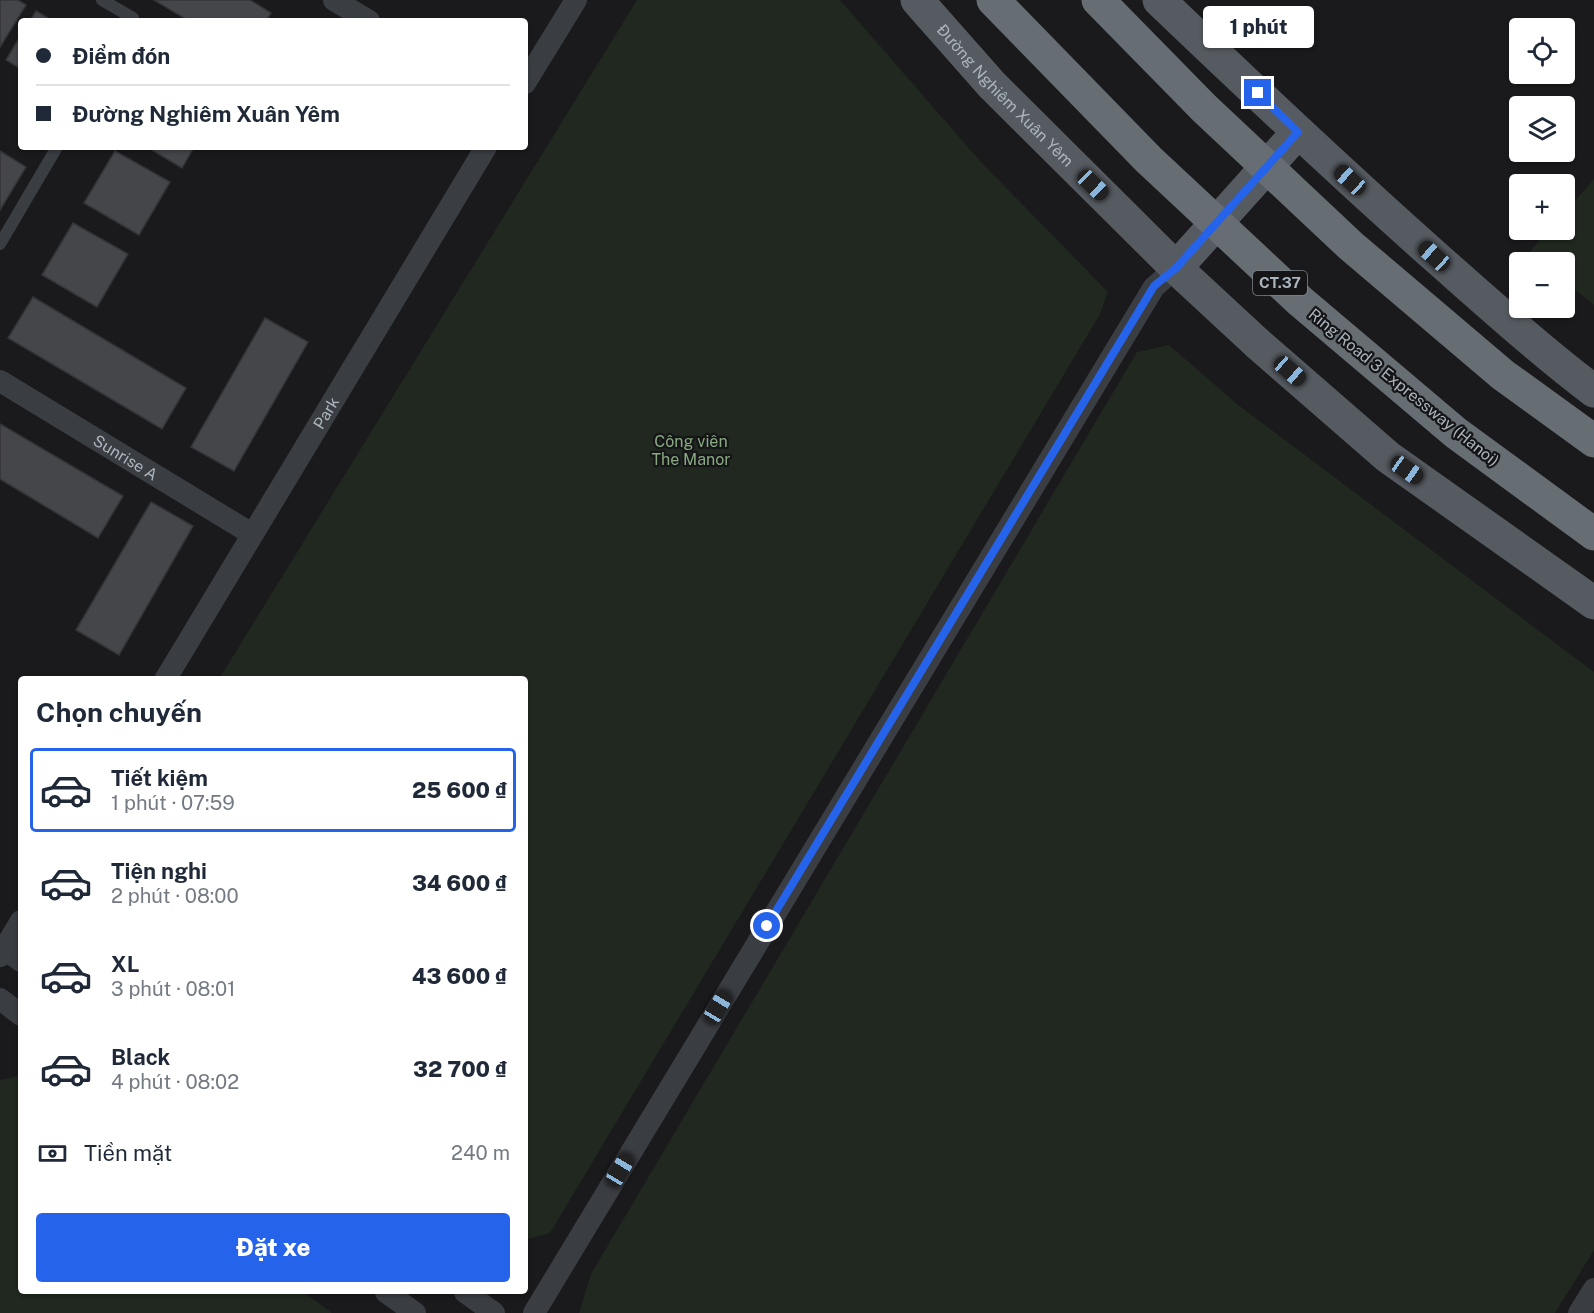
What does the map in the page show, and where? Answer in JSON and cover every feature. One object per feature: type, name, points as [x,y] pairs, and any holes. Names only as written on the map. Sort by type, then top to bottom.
[{"type":"highway","name":"Ring Road 3 Expressway (Hanoi)","points":[[993,0],[1149,160],[1300,302],[1456,433],[1594,534]]},
{"type":"highway","points":[[1098,0],[1204,108],[1351,246],[1503,375],[1594,441]]},
{"type":"main road","name":"Đường Nghiêm Xuân Yêm","points":[[917,0],[992,85],[1176,268],[1257,343],[1388,457],[1594,603]]},
{"type":"main road","points":[[1159,0],[1298,132],[1471,288],[1594,391]]},
{"type":"main road","points":[[1176,268],[1298,132]]},
{"type":"street","points":[[334,0],[364,18]]},
{"type":"street","points":[[528,78],[576,0]]},
{"type":"street","name":"Park","points":[[167,676],[484,150]]},
{"type":"street","points":[[534,1313],[1154,286],[1176,268]]},
{"type":"street","name":"Sunrise A","points":[[0,381],[252,534]]},
{"type":"street","points":[[6,953],[18,927]]},
{"type":"street","points":[[0,999],[18,1013]]},
{"type":"street","points":[[1579,1313],[1594,1289]]},
{"type":"street","points":[[389,1294],[415,1313]]},
{"type":"street","points":[[468,1294],[494,1313]]},
{"type":"lane","points":[[102,0],[133,18]]},
{"type":"lane","points":[[0,244],[55,150]]},
{"type":"green space","name":"Công viên The Manor","points":[[637,0],[840,0],[980,161],[1108,292],[1099,316],[550,1233],[528,1239],[528,676],[221,676]]},
{"type":"green space","points":[[1594,179],[1594,305],[1575,290],[1575,252],[1530,252],[1540,240],[1575,240],[1575,201]]},
{"type":"green space","points":[[1169,345],[1237,404],[1594,672],[1594,1250],[1555,1313],[579,1313],[591,1274],[1137,352]]},
{"type":"green space","points":[[18,1076],[18,1294],[306,1294],[332,1313],[0,1313],[0,1080]]},
{"type":"building","points":[[0,0],[18,0],[26,5],[0,47]]},
{"type":"building","points":[[154,0],[250,0],[271,13],[268,18],[184,18]]},
{"type":"building","points":[[36,11],[48,18],[32,18]]},
{"type":"building","points":[[18,40],[18,67],[6,60]]},
{"type":"building","points":[[152,150],[192,150],[182,168]]},
{"type":"building","points":[[0,151],[26,167],[0,210]]},
{"type":"building","points":[[115,151],[170,182],[139,235],[84,203]]},
{"type":"building","points":[[73,223],[128,254],[97,307],[42,275]]},
{"type":"building","points":[[33,297],[186,388],[162,429],[8,338]]},
{"type":"building","points":[[265,318],[308,342],[234,471],[191,447]]},
{"type":"building","points":[[0,424],[123,496],[98,538],[0,479]]},
{"type":"building","points":[[151,502],[193,526],[119,655],[76,630]]},
{"type":"route","points":[[767,926],[1154,286],[1176,268],[1298,132],[1258,93]]}]
